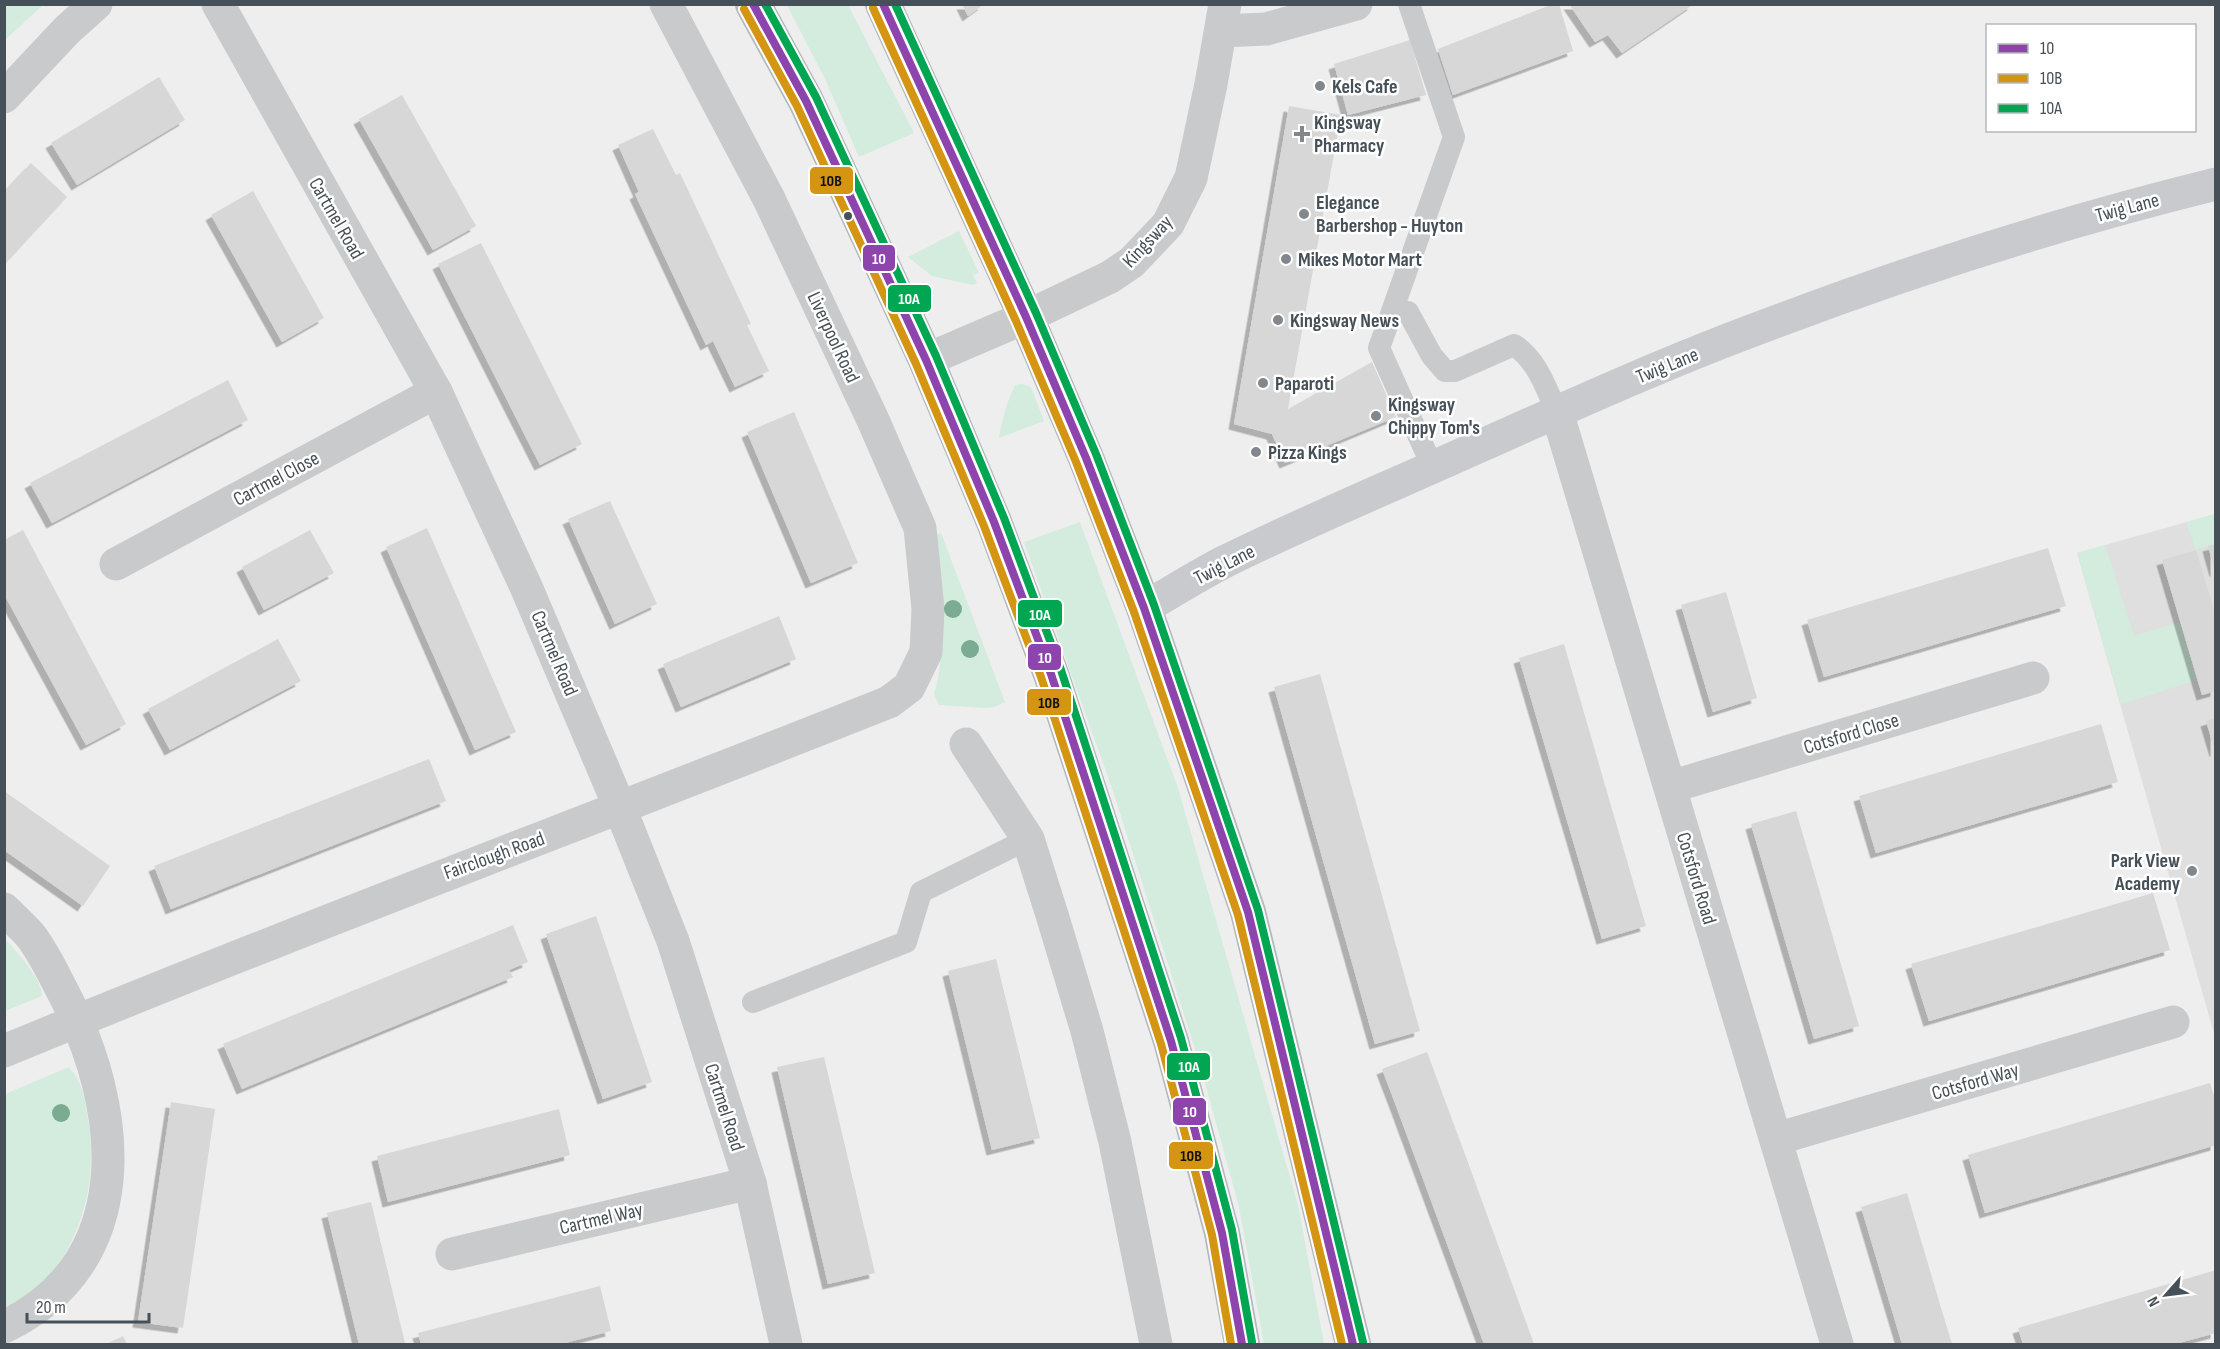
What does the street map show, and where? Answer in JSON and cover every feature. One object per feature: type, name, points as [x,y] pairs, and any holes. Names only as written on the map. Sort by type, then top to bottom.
[{"type":"highway","points":[[753,4],[806,100],[926,360],[994,522],[1051,674],[1172,1041],[1222,1233],[1242,1344]]},
{"type":"highway","points":[[883,4],[1026,317],[1086,458],[1144,608],[1248,912],[1353,1344]]},
{"type":"street","points":[[4,97],[67,30],[96,4]]},
{"type":"street","name":"Cartmel Road","points":[[218,4],[436,392],[528,589],[673,941],[750,1183],[786,1344]]},
{"type":"street","name":"Liverpool Road","points":[[666,4],[769,199],[873,420],[920,528],[928,609],[926,652],[909,687]]},
{"type":"street","points":[[1223,18],[1266,28],[1356,4]]},
{"type":"street","name":"Kingsway","points":[[926,360],[1026,317],[1110,277],[1132,261],[1168,224],[1191,178],[1223,18]]},
{"type":"street","name":"Twig Lane","points":[[1144,608],[1223,563],[1557,412],[1748,332],[1923,268],[2016,238],[2216,184]]},
{"type":"street","name":"Cartmel Close","points":[[116,564],[436,392]]},
{"type":"street","name":"Cotsford Road","points":[[1557,412],[1837,1344]]},
{"type":"street","name":"Cotsford Close","points":[[1670,787],[2033,678]]},
{"type":"street","name":"Fairclough Road","points":[[4,1052],[436,877],[620,808],[889,702],[909,687]]},
{"type":"street","points":[[966,744],[1028,838],[1087,1031],[1112,1131],[1156,1344]]},
{"type":"street","points":[[4,909],[31,936],[50,966],[78,1021],[93,1059],[106,1112],[110,1161],[104,1209],[87,1251],[60,1289],[27,1317],[4,1327]]},
{"type":"street","name":"Cotsford Way","points":[[1776,1139],[2174,1022]]},
{"type":"street","name":"Cartmel Way","points":[[452,1254],[750,1183]]},
{"type":"lane","points":[[1409,4],[1454,137],[1379,348],[1432,468]]},
{"type":"lane","points":[[1408,312],[1432,356],[1445,371],[1455,371],[1514,345],[1524,351],[1533,362],[1557,412]]},
{"type":"lane","points":[[753,1002],[906,942],[921,892],[1028,838]]},
{"type":"shaded area","name":"Park View Academy","points":[[2215,514],[2215,1037],[2077,553]]},
{"type":"green space","points":[[5,4],[43,4],[43,5],[5,40]]},
{"type":"green space","points":[[787,5],[848,5],[914,133],[859,157],[826,81]]},
{"type":"green space","points":[[959,231],[979,273],[973,275],[977,283],[973,285],[932,276],[908,257]]},
{"type":"green space","points":[[1022,384],[1031,387],[1044,421],[999,438],[1012,391],[1015,385]]},
{"type":"green space","points":[[2215,514],[2215,544],[2196,550],[2186,522]]},
{"type":"green space","points":[[1080,522],[1178,788],[1298,1205],[1324,1344],[1264,1344],[1239,1207],[1201,1068],[1112,788],[1024,542]]},
{"type":"green space","points":[[941,533],[1005,702],[994,707],[939,705],[934,694],[938,679],[941,639],[935,535]]},
{"type":"green space","points":[[2105,545],[2134,636],[2180,622],[2197,680],[2121,704],[2077,553]]},
{"type":"green space","points":[[5,939],[33,974],[42,996],[5,1011]]},
{"type":"green space","points":[[69,1067],[81,1087],[89,1126],[90,1170],[83,1212],[66,1252],[54,1270],[35,1291],[5,1310],[5,1094]]},
{"type":"building","points":[[962,4],[984,4],[968,16]]},
{"type":"building","points":[[1553,4],[1559,4],[1573,51],[1453,95],[1438,49]]},
{"type":"building","points":[[1569,4],[1694,4],[1622,53],[1608,35],[1595,42]]},
{"type":"building","points":[[1410,40],[1426,95],[1348,115],[1334,64]]},
{"type":"building","points":[[159,77],[185,120],[77,185],[51,143]]},
{"type":"building","points":[[402,95],[476,226],[433,250],[359,119]]},
{"type":"building","points":[[1289,106],[1341,115],[1288,409],[1372,362],[1396,417],[1285,463],[1272,434],[1234,424]]},
{"type":"building","points":[[653,129],[676,175],[680,173],[751,324],[747,325],[769,371],[735,387],[713,341],[706,345],[635,194],[639,192],[618,145]]},
{"type":"building","points":[[31,163],[67,197],[4,265],[4,192]]},
{"type":"building","points":[[253,191],[324,318],[282,342],[211,215]]},
{"type":"building","points":[[481,243],[582,444],[540,465],[438,264]]},
{"type":"building","points":[[228,380],[248,420],[52,523],[30,483]]},
{"type":"building","points":[[794,412],[858,563],[811,583],[747,432]]},
{"type":"building","points":[[610,501],[657,604],[615,624],[568,519]]},
{"type":"building","points":[[427,528],[516,732],[475,750],[386,547]]},
{"type":"building","points":[[23,530],[126,724],[86,745],[4,594],[4,540]]},
{"type":"building","points":[[310,530],[334,573],[264,610],[242,567]]},
{"type":"building","points":[[2216,544],[2216,571],[2215,571],[2208,546]]},
{"type":"building","points":[[2048,548],[2066,606],[1824,677],[1807,620]]},
{"type":"building","points":[[2196,550],[2216,617],[2216,691],[2202,695],[2162,560]]},
{"type":"building","points":[[1726,592],[1757,698],[1713,712],[1681,605]]},
{"type":"building","points":[[779,616],[796,659],[681,707],[663,664]]},
{"type":"building","points":[[278,639],[301,681],[170,750],[148,709]]},
{"type":"building","points":[[1564,644],[1646,926],[1602,939],[1519,658]]},
{"type":"building","points":[[1320,674],[1420,1031],[1375,1044],[1274,687]]},
{"type":"building","points":[[2216,718],[2216,751],[2215,751],[2206,721]]},
{"type":"building","points":[[2101,724],[2118,782],[1876,853],[1859,796]]},
{"type":"building","points":[[429,759],[446,801],[171,909],[154,866]]},
{"type":"building","points":[[4,791],[110,866],[83,906],[4,850]]},
{"type":"building","points":[[1796,811],[1859,1026],[1814,1039],[1751,824]]},
{"type":"building","points":[[2153,893],[2170,950],[1929,1021],[1911,964]]},
{"type":"building","points":[[596,916],[652,1082],[603,1099],[546,934]]},
{"type":"building","points":[[513,925],[528,962],[509,970],[513,977],[242,1089],[223,1044]]},
{"type":"building","points":[[996,959],[1040,1138],[992,1150],[948,971]]},
{"type":"building","points":[[1427,1052],[1534,1344],[1484,1344],[1382,1069]]},
{"type":"building","points":[[824,1057],[875,1273],[828,1284],[777,1067]]},
{"type":"building","points":[[2210,1083],[2216,1102],[2216,1145],[1985,1213],[1968,1155]]},
{"type":"building","points":[[171,1102],[215,1109],[183,1328],[138,1322]]},
{"type":"building","points":[[559,1109],[570,1155],[388,1202],[377,1156]]},
{"type":"building","points":[[1907,1193],[1952,1344],[1902,1344],[1861,1207]]},
{"type":"building","points":[[371,1202],[405,1343],[401,1344],[359,1344],[327,1213]]},
{"type":"building","points":[[2216,1270],[2216,1333],[2175,1344],[2023,1344],[2018,1328]]},
{"type":"building","points":[[600,1286],[611,1331],[561,1344],[421,1344],[418,1333]]},
{"type":"building","points":[[123,1336],[127,1344],[106,1344]]},
{"type":"transit line","name":"10","points":[[753,4],[806,101],[926,360],[994,522],[1051,674],[1171,1041],[1222,1233],[1242,1344]]},
{"type":"transit line","name":"10A","points":[[765,4],[816,97],[936,356],[1004,518],[1061,670],[1181,1038],[1232,1230],[1252,1342]]},
{"type":"transit line","name":"10","points":[[883,4],[1026,317],[1086,458],[1144,608],[1248,912],[1353,1344]]},
{"type":"transit line","name":"10A","points":[[895,4],[1036,313],[1096,454],[1154,605],[1258,910],[1363,1342]]},
{"type":"transit line","name":"10B","points":[[873,8],[1016,321],[1076,462],[1134,612],[1238,915],[1342,1344]]},
{"type":"transit line","name":"10B","points":[[744,9],[797,106],[916,364],[984,526],[1041,677],[1161,1044],[1212,1235],[1231,1344]]},
{"type":"place","name":"Kels Cafe","points":[[1320,86]]},
{"type":"place","name":"Kingsway Pharmacy","points":[[1302,134]]},
{"type":"place","name":"Elegance Barbershop - Huyton","points":[[1304,214]]},
{"type":"place","name":"Mikes Motor Mart","points":[[1286,259]]},
{"type":"place","name":"Kingsway News","points":[[1278,320]]},
{"type":"place","name":"Paparoti","points":[[1263,383]]},
{"type":"place","name":"Kingsway Chippy Tom's","points":[[1376,416]]},
{"type":"place","name":"Pizza Kings","points":[[1256,452]]},
{"type":"place","name":"Park View Academy","points":[[2192,871]]}]
